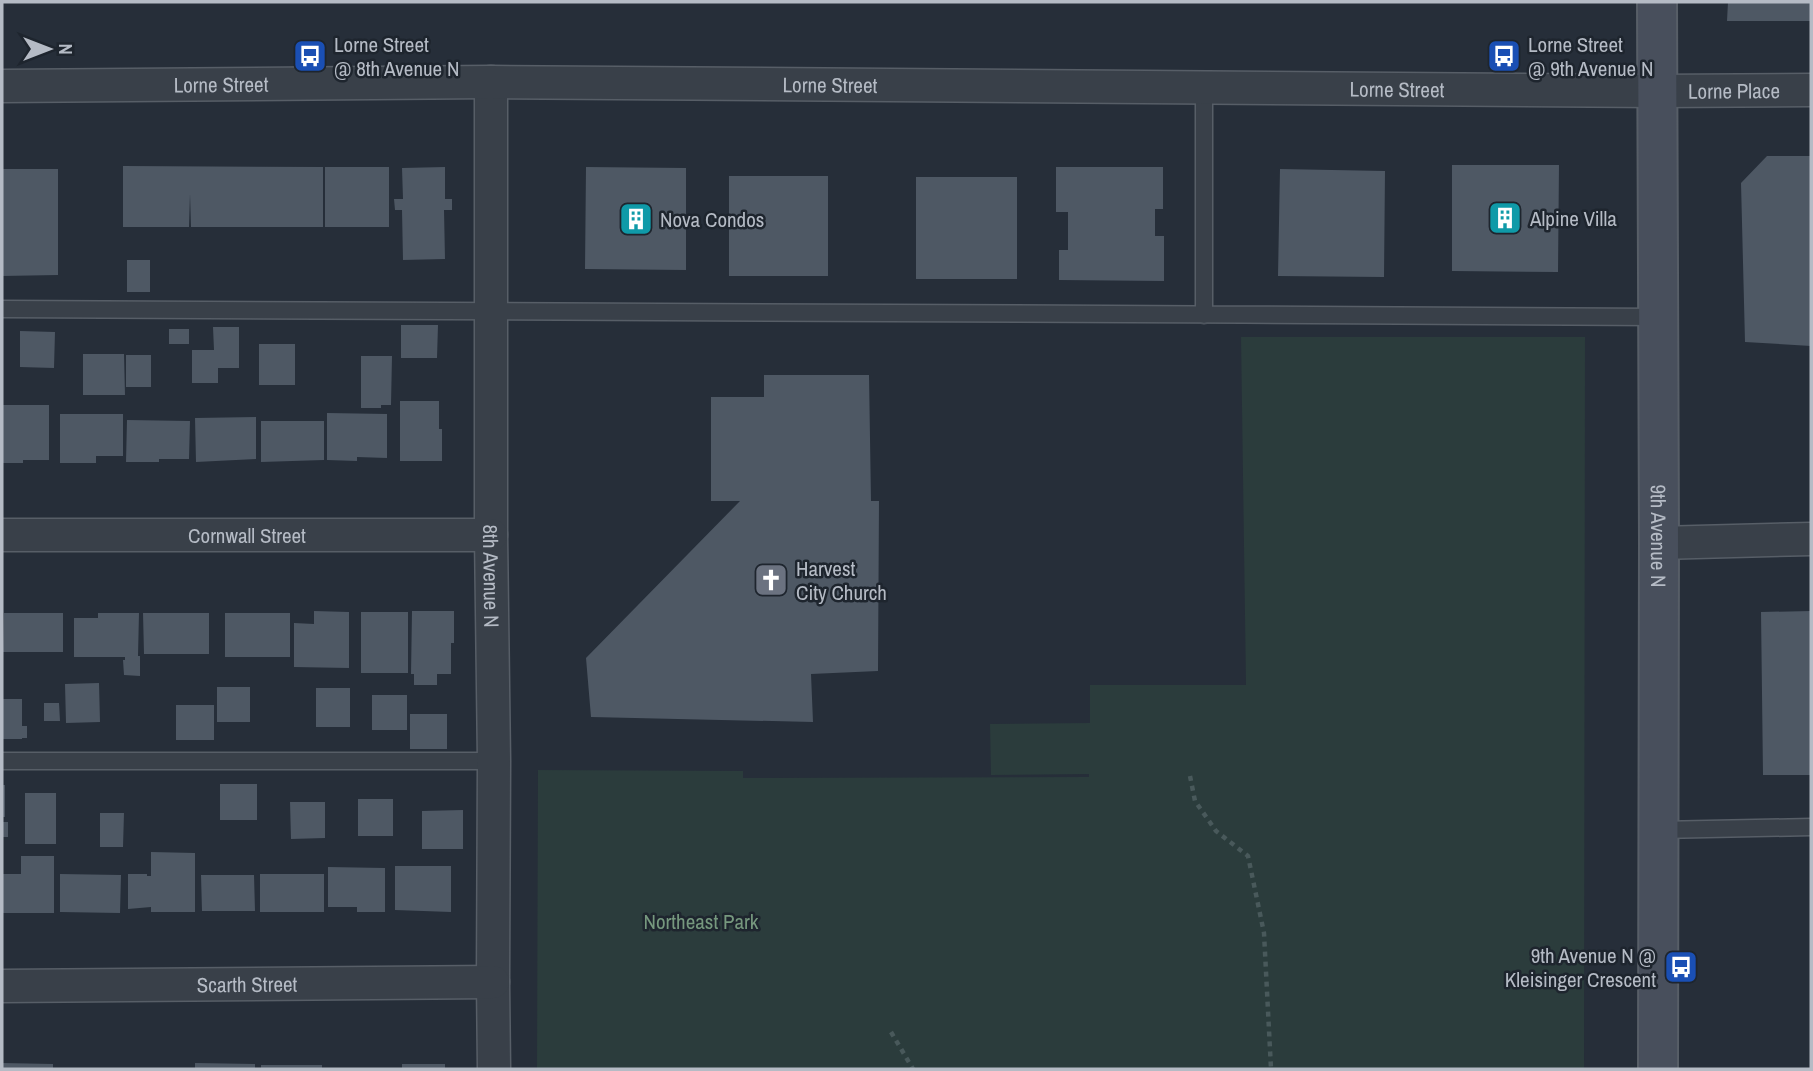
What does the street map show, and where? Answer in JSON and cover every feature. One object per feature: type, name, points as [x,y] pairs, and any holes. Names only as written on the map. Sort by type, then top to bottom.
[{"type":"main road","name":"9th Avenue N","points":[[1657,2],[1658,1069]]},
{"type":"street","name":"Lorne Street","points":[[2,86],[491,82],[1657,91]]},
{"type":"street","name":"8th Avenue N","points":[[491,82],[494,1069]]},
{"type":"street","name":"Lorne Place","points":[[1657,91],[1811,90]]},
{"type":"street","name":"Cornwall Street","points":[[2,535],[491,535]]},
{"type":"street","points":[[1659,543],[1811,539]]},
{"type":"street","name":"Scarth Street","points":[[2,986],[493,982]]},
{"type":"lane","points":[[1204,87],[1204,315]]},
{"type":"lane","points":[[2,309],[1658,317]]},
{"type":"lane","points":[[2,761],[494,761]]},
{"type":"lane","points":[[1659,830],[1811,827]]},
{"type":"path","points":[[1190,776],[1195,801],[1216,831],[1248,856],[1264,933],[1271,1069]]},
{"type":"path","points":[[891,1032],[913,1069]]},
{"type":"green space","name":"Northeast Park","points":[[1241,337],[1585,337],[1584,1069],[537,1069],[538,770],[743,771],[743,778],[1089,777],[1089,774],[991,775],[990,724],[1090,723],[1090,685],[1246,685]]},
{"type":"building","points":[[1728,2],[1811,2],[1811,21],[1727,21]]},
{"type":"building","points":[[1767,156],[1811,156],[1811,346],[1745,342],[1741,183]]},
{"type":"building","name":"Alpine Villa","points":[[1452,165],[1559,165],[1558,272],[1452,271]]},
{"type":"building","points":[[123,166],[323,167],[323,227],[191,227],[190,194],[189,227],[123,227]]},
{"type":"building","points":[[325,167],[389,167],[389,227],[325,227]]},
{"type":"building","points":[[445,167],[445,199],[452,199],[452,210],[444,210],[445,259],[403,260],[402,210],[395,210],[394,199],[403,199],[402,168]]},
{"type":"building","name":"Nova Condos","points":[[586,167],[686,168],[686,270],[585,269]]},
{"type":"building","points":[[1056,167],[1163,167],[1163,209],[1155,209],[1155,236],[1164,236],[1164,281],[1059,280],[1059,250],[1068,250],[1068,212],[1056,212]]},
{"type":"building","points":[[2,169],[58,169],[58,275],[2,276]]},
{"type":"building","points":[[1280,169],[1385,171],[1384,277],[1278,276]]},
{"type":"building","points":[[729,176],[828,176],[828,276],[729,276]]},
{"type":"building","points":[[916,177],[1017,177],[1017,279],[916,279]]},
{"type":"building","points":[[127,260],[150,260],[150,292],[127,292]]},
{"type":"building","points":[[401,325],[438,325],[437,358],[401,358]]},
{"type":"building","points":[[213,327],[239,327],[239,368],[218,368],[218,383],[192,383],[192,350],[214,350]]},
{"type":"building","points":[[169,329],[189,329],[189,344],[169,344]]},
{"type":"building","points":[[20,331],[55,332],[54,368],[20,367]]},
{"type":"building","points":[[259,344],[295,344],[295,385],[259,385]]},
{"type":"building","points":[[83,354],[124,354],[125,395],[83,395]]},
{"type":"building","points":[[126,355],[151,355],[151,387],[126,387]]},
{"type":"building","points":[[361,356],[392,356],[391,405],[361,408]]},
{"type":"building","name":"Harvest City Church","points":[[764,375],[869,375],[871,501],[879,501],[878,671],[811,674],[813,722],[591,717],[586,658],[740,501],[711,501],[711,397],[764,397]]},
{"type":"building","points":[[400,401],[439,401],[442,461],[400,461]]},
{"type":"building","points":[[2,405],[49,405],[49,460],[2,463]]},
{"type":"building","points":[[327,413],[387,414],[387,458],[327,460]]},
{"type":"building","points":[[60,414],[123,414],[123,456],[96,456],[96,463],[60,463]]},
{"type":"building","points":[[256,417],[256,459],[196,462],[195,418]]},
{"type":"building","points":[[127,420],[190,421],[189,459],[126,462]]},
{"type":"building","points":[[261,421],[324,421],[324,460],[261,462]]},
{"type":"building","points":[[314,611],[349,612],[349,668],[294,667],[294,623],[314,624]]},
{"type":"building","points":[[412,611],[454,611],[451,674],[437,674],[437,685],[414,685],[414,674],[411,674]]},
{"type":"building","points":[[1811,611],[1811,775],[1763,775],[1761,612]]},
{"type":"building","points":[[361,612],[408,612],[408,673],[361,673]]},
{"type":"building","points":[[4,613],[63,613],[63,652],[3,652]]},
{"type":"building","points":[[98,613],[139,613],[140,676],[124,675],[125,657],[74,657],[74,618],[98,618]]},
{"type":"building","points":[[143,613],[209,613],[209,654],[144,654]]},
{"type":"building","points":[[225,613],[290,613],[290,657],[225,657]]},
{"type":"building","points":[[99,683],[100,722],[66,723],[65,684]]},
{"type":"building","points":[[217,687],[250,687],[250,722],[217,722]]},
{"type":"building","points":[[316,688],[350,688],[350,727],[316,727]]},
{"type":"building","points":[[372,695],[407,695],[407,730],[372,730]]},
{"type":"building","points":[[2,699],[22,699],[22,726],[27,726],[27,738],[2,739]]},
{"type":"building","points":[[44,703],[59,703],[60,721],[44,721]]},
{"type":"building","points":[[176,705],[214,705],[214,740],[176,740]]},
{"type":"building","points":[[410,714],[447,714],[447,749],[410,749]]},
{"type":"building","points":[[220,784],[257,784],[257,820],[220,820]]},
{"type":"building","points":[[2,785],[5,785],[5,817],[2,817]]},
{"type":"building","points":[[25,793],[56,793],[56,844],[25,844]]},
{"type":"building","points":[[358,799],[393,799],[393,836],[358,836]]},
{"type":"building","points":[[290,802],[325,802],[325,838],[291,839]]},
{"type":"building","points":[[463,810],[463,849],[422,849],[422,811]]},
{"type":"building","points":[[100,813],[124,813],[123,847],[100,847]]},
{"type":"building","points":[[2,822],[8,822],[8,837],[2,837]]},
{"type":"building","points":[[151,852],[195,853],[195,912],[151,912],[151,907],[128,909],[128,874],[151,876]]},
{"type":"building","points":[[21,856],[54,856],[54,913],[2,913],[2,874],[21,874]]},
{"type":"building","points":[[395,866],[451,866],[451,912],[395,910]]},
{"type":"building","points":[[328,867],[385,868],[385,912],[357,912],[357,907],[328,907]]},
{"type":"building","points":[[60,874],[121,875],[120,913],[60,912]]},
{"type":"building","points":[[260,874],[324,874],[324,912],[260,912]]},
{"type":"building","points":[[201,875],[254,875],[255,911],[202,911]]},
{"type":"building","points":[[2,1063],[53,1064],[53,1069],[2,1069]]},
{"type":"building","points":[[195,1063],[255,1064],[255,1069],[195,1069]]},
{"type":"building","points":[[402,1064],[445,1064],[445,1069],[402,1069]]},
{"type":"building","points":[[261,1065],[322,1065],[322,1069],[261,1069]]},
{"type":"place","name":"Lorne Street @ 8th Avenue N","points":[[310,56]]},
{"type":"place","name":"Lorne Street @ 9th Avenue N","points":[[1504,56]]},
{"type":"place","name":"Alpine Villa","points":[[1505,218]]},
{"type":"place","name":"Nova Condos","points":[[636,219]]},
{"type":"place","name":"Harvest City Church","points":[[771,580]]},
{"type":"place","name":"9th Avenue N @ Kleisinger Crescent","points":[[1681,967]]}]
